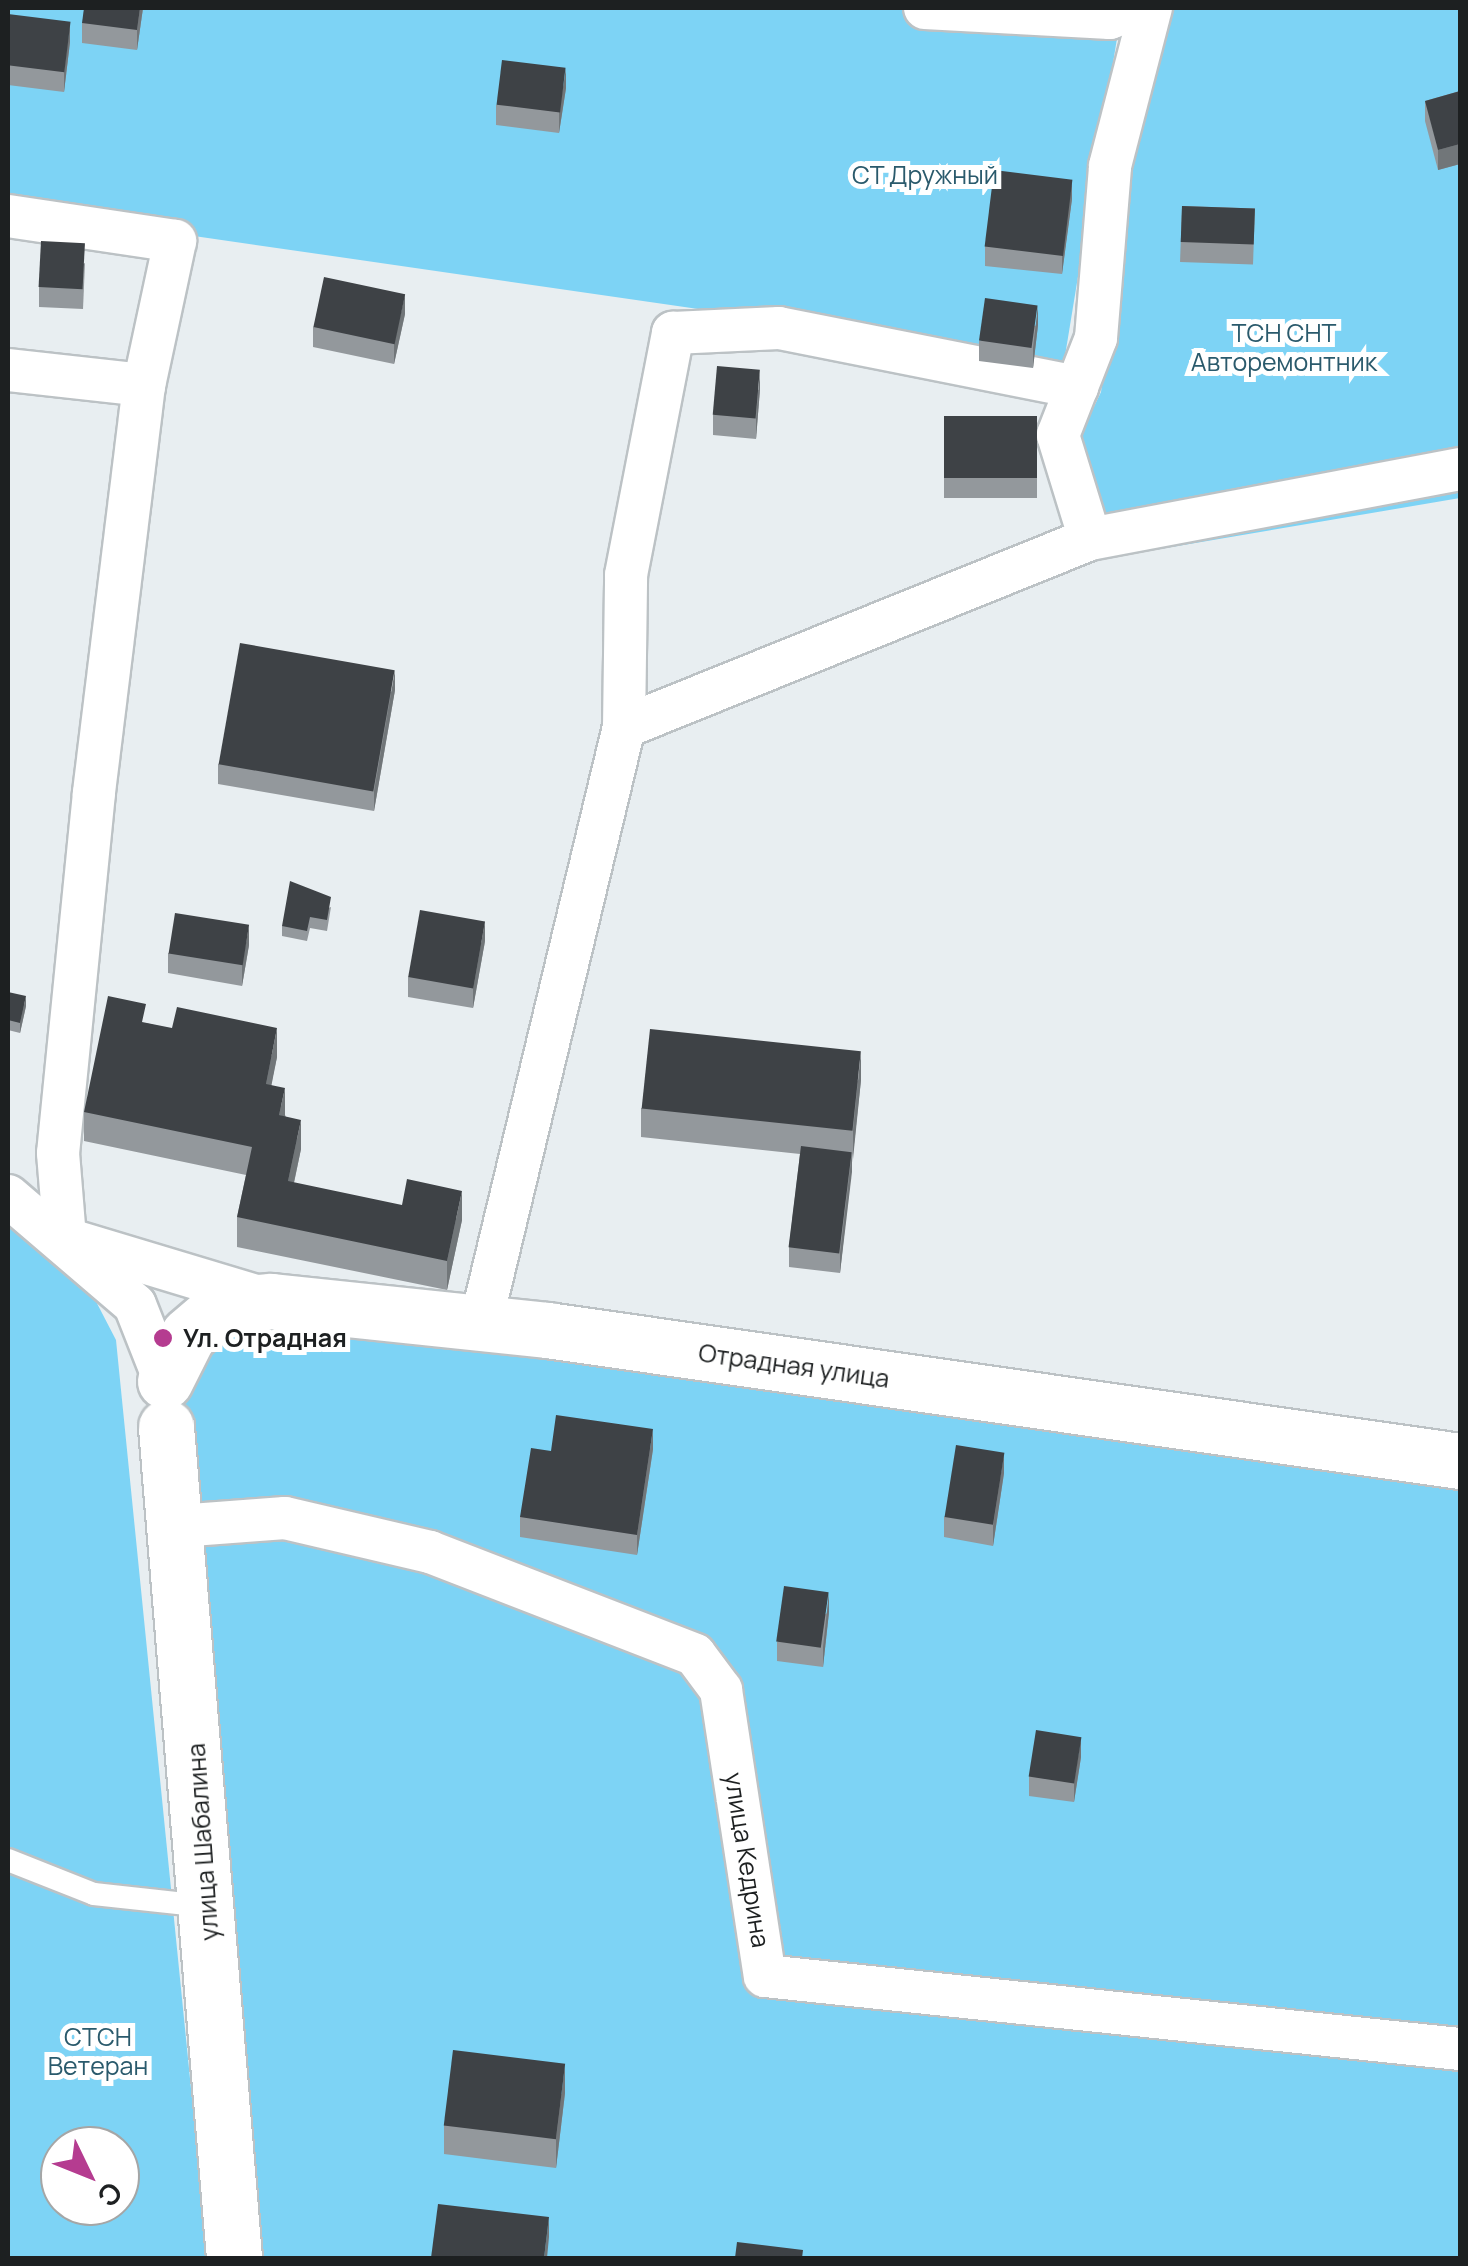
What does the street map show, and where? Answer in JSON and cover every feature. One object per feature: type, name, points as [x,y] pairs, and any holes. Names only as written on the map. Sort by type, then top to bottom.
[{"type":"main road","name":"Отрадная улица","points":[[166,1404],[188,1335],[224,1305],[271,1301],[481,1322],[1460,1462]]},
{"type":"main road","name":"улица Шабалина","points":[[166,1404],[234,2258]]},
{"type":"street","points":[[925,8],[1110,18],[1133,8]]},
{"type":"street","points":[[1090,539],[1058,435],[1096,338],[1110,166],[1151,8]]},
{"type":"street","points":[[8,216],[175,242],[144,385],[60,1134],[65,1239],[271,1301]]},
{"type":"street","points":[[481,1322],[624,727],[626,575],[673,334],[779,328],[1076,387]]},
{"type":"street","points":[[8,370],[144,385]]},
{"type":"street","points":[[624,727],[1090,539],[1460,469]]},
{"type":"street","name":"улица Шабалина","points":[[8,1196],[65,1239],[135,1305],[166,1404]]},
{"type":"street","name":"улица Кедрина","points":[[178,1526],[284,1518],[430,1552],[695,1655],[720,1690],[765,1976],[1460,2049]]},
{"type":"lane","points":[[8,1860],[94,1894],[208,1906]]},
{"type":"green space","name":"СТ Дружный","points":[[8,8],[1122,8],[1064,362],[8,209]]},
{"type":"green space","name":"ТСН СНТ Авторемонтник","points":[[1150,8],[1460,8],[1460,498],[1107,558],[1079,438],[1101,392]]},
{"type":"green space","name":"СТСН Ветеран","points":[[8,1199],[60,1232],[116,1340],[208,2258],[8,2258]]},
{"type":"green space","points":[[271,1301],[1460,1461],[1460,2258],[263,2258],[166,1427],[188,1335]]},
{"type":"building","points":[[84,8],[140,8],[137,30],[82,23]]},
{"type":"building","points":[[8,14],[71,22],[64,72],[8,65]]},
{"type":"building","points":[[502,60],[566,68],[560,112],[497,105]]},
{"type":"building","points":[[1460,91],[1460,144],[1438,150],[1425,101]]},
{"type":"building","points":[[994,170],[1072,180],[1063,256],[985,246]]},
{"type":"building","points":[[1182,206],[1255,209],[1254,245],[1181,242]]},
{"type":"building","points":[[41,241],[85,243],[83,289],[39,287]]},
{"type":"building","points":[[324,277],[405,294],[395,344],[313,327]]},
{"type":"building","points":[[985,298],[1037,305],[1031,348],[979,341]]},
{"type":"building","points":[[717,366],[760,370],[756,419],[713,415]]},
{"type":"building","points":[[944,416],[1037,416],[1037,478],[944,478]]},
{"type":"building","points":[[240,643],[395,670],[373,791],[219,764]]},
{"type":"building","points":[[290,881],[331,897],[327,920],[310,917],[307,931],[282,926]]},
{"type":"building","points":[[420,910],[485,921],[473,988],[408,977]]},
{"type":"building","points":[[175,913],[249,925],[243,965],[169,953]]},
{"type":"building","points":[[8,992],[26,996],[20,1023],[8,1020]]},
{"type":"building","points":[[108,996],[146,1004],[142,1022],[172,1028],[177,1007],[277,1028],[266,1084],[285,1088],[279,1115],[301,1120],[288,1181],[402,1205],[407,1179],[462,1191],[447,1261],[237,1217],[252,1147],[84,1112]]},
{"type":"building","points":[[650,1029],[861,1051],[852,1131],[642,1109]]},
{"type":"building","points":[[801,1146],[852,1152],[839,1253],[789,1247]]},
{"type":"building","points":[[556,1415],[653,1429],[637,1535],[520,1517],[531,1448],[551,1451]]},
{"type":"building","points":[[956,1445],[1004,1453],[993,1525],[945,1517]]},
{"type":"building","points":[[784,1586],[829,1592],[821,1648],[776,1641]]},
{"type":"building","points":[[1036,1730],[1081,1737],[1074,1784],[1029,1776]]},
{"type":"building","points":[[453,2050],[565,2064],[556,2139],[444,2125]]},
{"type":"building","points":[[438,2204],[549,2217],[544,2258],[431,2258]]},
{"type":"building","points":[[737,2242],[803,2250],[802,2258],[735,2258]]},
{"type":"place","name":"Ул. Отрадная","points":[[163,1338]]}]
